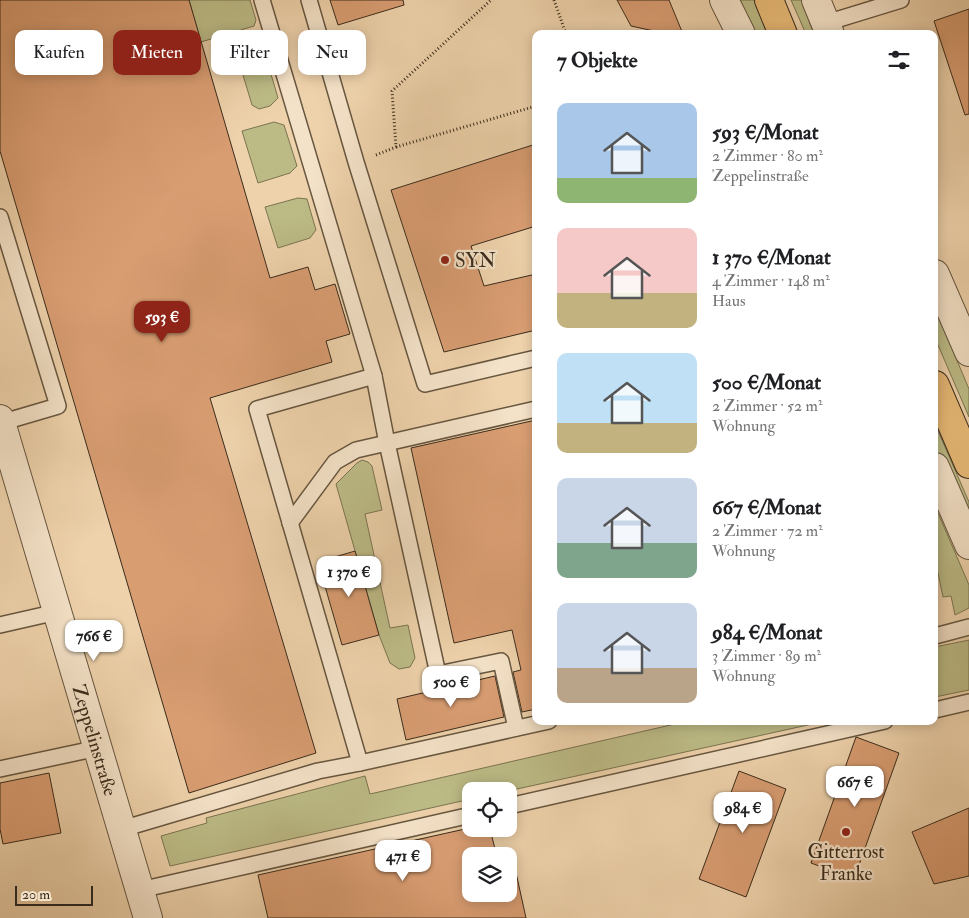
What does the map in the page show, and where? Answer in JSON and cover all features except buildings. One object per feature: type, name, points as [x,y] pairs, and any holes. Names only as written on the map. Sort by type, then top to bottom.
[{"type":"main road","points":[[769,0],[782,30]]},
{"type":"main road","points":[[938,392],[969,464]]},
{"type":"street","points":[[724,0],[739,30]]},
{"type":"street","points":[[938,281],[969,352]]},
{"type":"street","name":"Zeppelinstraße","points":[[0,421],[148,918]]},
{"type":"street","points":[[938,474],[969,545]]},
{"type":"lane","points":[[262,0],[374,376],[438,674],[501,661],[516,728]]},
{"type":"lane","points":[[309,0],[356,162],[425,384],[532,359]]},
{"type":"lane","points":[[824,19],[901,0]]},
{"type":"lane","points":[[0,217],[58,406],[0,421]]},
{"type":"lane","points":[[360,763],[256,409],[374,376]]},
{"type":"lane","points":[[290,523],[335,462],[356,450],[532,411]]},
{"type":"lane","points":[[0,625],[57,612]]},
{"type":"lane","points":[[938,635],[969,628]]},
{"type":"lane","points":[[938,709],[969,702]]},
{"type":"lane","points":[[122,829],[318,771],[532,725]]},
{"type":"lane","points":[[517,804],[867,725]]},
{"type":"lane","points":[[0,769],[98,748]]},
{"type":"lane","points":[[140,890],[462,817]]},
{"type":"path","points":[[396,147],[392,91],[491,0]]},
{"type":"path","points":[[554,0],[565,30]]},
{"type":"path","points":[[356,162],[396,147],[532,107]]},
{"type":"shaded area","points":[[189,0],[250,0],[256,20],[254,26],[241,30],[211,30],[211,39],[201,42],[201,30],[198,30]]},
{"type":"shaded area","points":[[740,0],[754,0],[766,30],[753,30]]},
{"type":"shaded area","points":[[791,0],[804,0],[809,11],[809,21],[812,30],[804,30]]},
{"type":"shaded area","points":[[243,75],[271,75],[278,98],[270,106],[259,109],[252,105]]},
{"type":"shaded area","points":[[274,122],[284,125],[297,166],[290,173],[258,183],[242,131]]},
{"type":"shaded area","points":[[298,198],[307,199],[316,230],[310,238],[278,248],[265,207]]},
{"type":"shaded area","points":[[938,315],[969,389],[969,417],[938,345]]},
{"type":"shaded area","points":[[938,431],[969,502],[969,526],[938,455]]},
{"type":"shaded area","points":[[362,460],[372,466],[382,510],[365,514],[390,628],[408,625],[415,658],[410,667],[399,669],[390,663],[379,635],[336,484]]},
{"type":"shaded area","points":[[938,513],[969,585],[969,608],[955,615],[951,596],[943,597],[938,573]]},
{"type":"shaded area","points":[[969,640],[969,690],[938,696],[938,646]]},
{"type":"shaded area","points":[[671,725],[808,725],[517,789],[517,782],[462,782],[462,801],[170,866],[161,836],[207,823],[206,818],[365,776],[370,794]]},
{"type":"place","name":"SYN","points":[[445,260]]},
{"type":"place","name":"Gitterrost Franke","points":[[846,832]]}]
